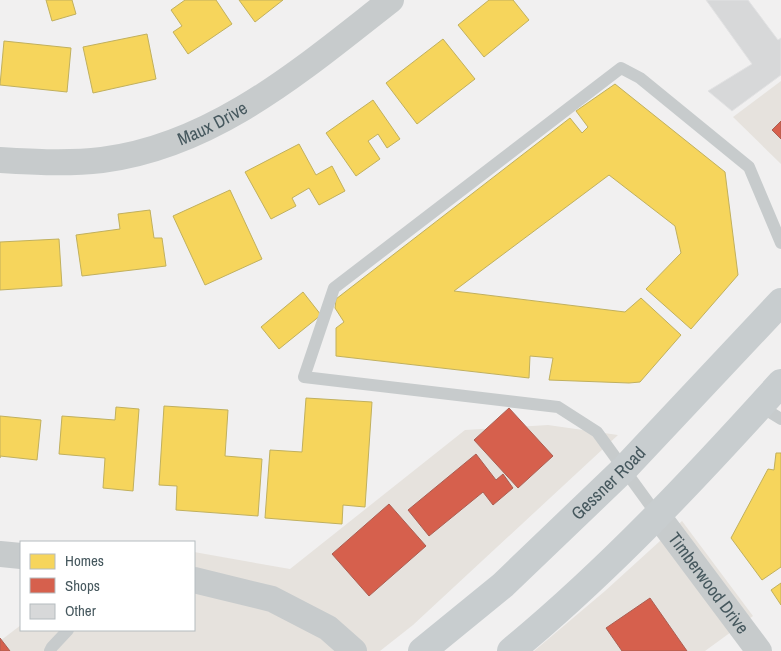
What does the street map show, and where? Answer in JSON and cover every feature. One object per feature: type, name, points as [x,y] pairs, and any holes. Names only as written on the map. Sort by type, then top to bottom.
[{"type":"main road","name":"Gessner Road","points":[[422,651],[503,585],[624,469],[781,302]]},
{"type":"main road","points":[[511,651],[540,627],[771,412],[781,383]]},
{"type":"street","name":"Maux Drive","points":[[0,160],[54,163],[102,160],[143,152],[190,136],[262,98],[302,70],[391,0]]},
{"type":"street","name":"Timberwood Drive","points":[[658,516],[759,651]]},
{"type":"street","points":[[0,554],[20,556]]},
{"type":"street","points":[[195,580],[272,599],[328,628],[354,651]]},
{"type":"lane","points":[[658,516],[597,432],[558,407],[304,377],[334,288],[621,68],[640,78],[749,167],[781,243]]},
{"type":"lane","points":[[50,651],[67,631]]},
{"type":"shaded area","points":[[781,81],[781,164],[733,117]]},
{"type":"shaded area","points":[[548,425],[618,435],[413,625],[380,651],[0,651],[0,641],[20,626],[20,631],[195,631],[195,552],[290,569],[465,430]]},
{"type":"shaded area","points":[[682,521],[753,616],[705,651],[534,651],[605,591]]},
{"type":"building: Homes","points":[[46,0],[72,0],[76,14],[52,21]]},
{"type":"building: Homes","points":[[185,0],[216,0],[232,24],[188,54],[173,32],[182,26],[171,10]]},
{"type":"building: Homes","points":[[239,0],[283,0],[255,22]]},
{"type":"building: Homes","points":[[489,0],[513,0],[529,20],[484,57],[458,25]]},
{"type":"building: Homes","points":[[147,34],[156,79],[93,93],[83,47]]},
{"type":"building: Homes","points":[[443,39],[475,79],[417,124],[386,83]]},
{"type":"building: Homes","points":[[4,41],[71,48],[67,92],[0,85]]},
{"type":"building: Homes","points":[[615,84],[725,172],[738,275],[691,329],[646,289],[681,253],[675,226],[609,175],[454,291],[625,312],[641,298],[681,335],[640,382],[549,380],[553,358],[530,356],[529,378],[336,356],[336,328],[344,322],[335,308],[336,299],[570,118],[582,133],[588,127],[576,111]]},
{"type":"building: Homes","points":[[373,100],[400,139],[387,148],[378,134],[368,141],[380,159],[356,176],[326,133]]},
{"type":"building: Homes","points":[[299,144],[316,175],[332,166],[345,191],[319,205],[309,188],[292,198],[296,206],[271,219],[245,172]]},
{"type":"building: Homes","points":[[230,190],[262,259],[205,285],[173,216]]},
{"type":"building: Homes","points":[[150,210],[154,238],[162,238],[166,266],[82,276],[76,235],[120,229],[118,214]]},
{"type":"building: Homes","points":[[59,239],[62,286],[0,290],[0,242]]},
{"type":"building: Homes","points":[[303,292],[321,315],[279,349],[261,327]]},
{"type":"building: Homes","points":[[306,398],[372,402],[365,507],[343,505],[342,524],[265,518],[270,450],[302,452]]},
{"type":"building: Homes","points":[[164,406],[228,410],[225,456],[262,459],[258,516],[176,510],[177,486],[159,485]]},
{"type":"building: Homes","points":[[116,407],[139,409],[133,491],[103,488],[105,458],[59,454],[62,416],[115,420]]},
{"type":"building: Homes","points":[[0,416],[41,420],[37,460],[0,456]]},
{"type":"building: Homes","points":[[776,453],[781,453],[781,567],[762,580],[731,538],[768,469],[774,470]]},
{"type":"building: Homes","points":[[781,583],[781,605],[771,590]]},
{"type":"building: Shops","points":[[781,121],[781,139],[772,130]]},
{"type":"building: Shops","points":[[509,408],[553,456],[518,488],[474,440]]},
{"type":"building: Shops","points":[[476,454],[496,480],[503,474],[513,488],[493,505],[483,492],[429,536],[408,510]]},
{"type":"building: Shops","points":[[389,504],[426,546],[369,596],[332,554]]},
{"type":"building: Shops","points":[[650,598],[687,651],[622,651],[606,628]]},
{"type":"building: Shops","points":[[0,638],[10,651],[0,651]]},
{"type":"building: Other","points":[[706,0],[748,0],[778,40],[781,38],[781,75],[732,111],[708,91],[752,64]]}]
